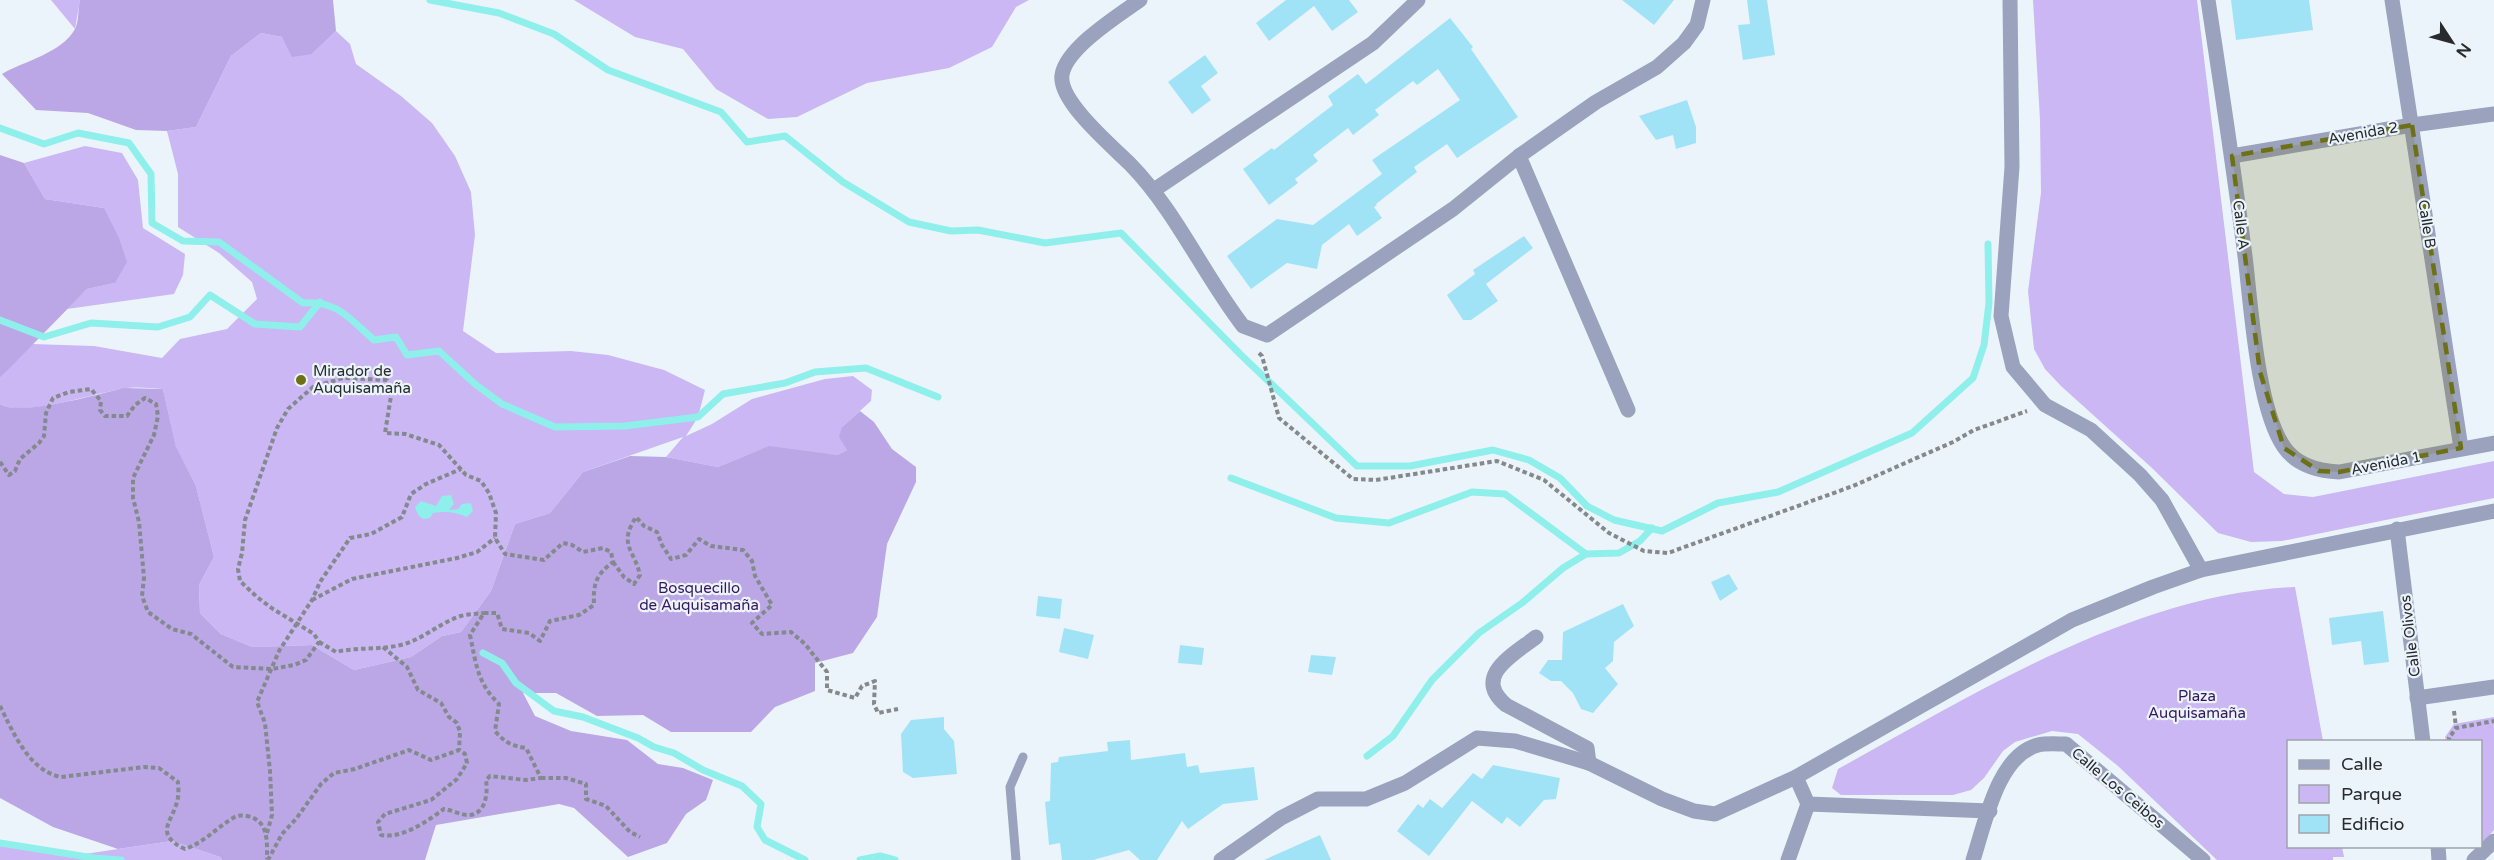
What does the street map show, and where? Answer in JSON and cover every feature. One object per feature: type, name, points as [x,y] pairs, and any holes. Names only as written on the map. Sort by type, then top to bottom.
[{"type":"street","points":[[1140,0],[1070,56],[1062,76],[1065,90],[1077,110],[1104,141],[1154,190],[1230,310],[1243,326],[1267,335],[1453,209],[1519,156],[1596,102],[1657,66],[1684,43],[1697,25],[1704,0]]},
{"type":"street","points":[[1154,190],[1373,43],[1418,0]]},
{"type":"street","points":[[2010,0],[2012,167],[2001,316],[2013,366],[2045,405],[2091,430],[2140,475],[2162,500],[2201,570]]},
{"type":"street","name":"Calle A","points":[[2208,0],[2232,156],[2260,372],[2272,421],[2284,448]]},
{"type":"street","name":"Calle B","points":[[2392,0],[2460,448]]},
{"type":"street","name":"Avenida 2","points":[[2232,156],[2412,125],[2494,114]]},
{"type":"street","points":[[1519,156],[1628,410]]},
{"type":"street","name":"Avenida 1","points":[[2284,448],[2304,465],[2319,471],[2339,472],[2494,443]]},
{"type":"street","points":[[1221,860],[1281,818],[1318,799],[1366,798],[1405,783],[1477,738],[1515,741],[1589,763],[1662,799],[1694,811],[1715,814],[1796,777],[2072,620],[2201,570],[2494,511]]},
{"type":"street","name":"Calle Olivos","points":[[2397,530],[2423,740]]},
{"type":"street","points":[[1536,637],[1506,661],[1493,676],[1492,687],[1497,697],[1506,705],[1587,748],[1589,763]]},
{"type":"street","points":[[2417,698],[2494,687]]},
{"type":"street","name":"Calle Los Ceibos","points":[[1973,860],[2001,777],[2017,755],[2038,745],[2066,744],[2203,860]]},
{"type":"street","points":[[1788,860],[1808,804],[1796,777]]},
{"type":"street","points":[[1808,804],[1989,811]]},
{"type":"street","points":[[2474,860],[2494,841]]},
{"type":"lane","points":[[1016,860],[1010,787],[1023,757]]},
{"type":"path","points":[[1255,350],[1262,356],[1279,418],[1353,479],[1376,480],[1497,460],[1544,480],[1609,533],[1644,551],[1668,553],[1853,486],[1953,442],[1974,430],[2045,405]]},
{"type":"path","points":[[613,562],[598,574],[594,605],[579,615],[550,621],[540,641],[529,633],[502,629],[497,613],[462,615],[413,641],[399,645],[336,652],[319,642],[314,634],[273,609],[249,590],[240,581],[238,569],[243,554],[245,520],[277,428],[288,409],[313,387],[343,378],[387,380],[391,396],[385,433],[405,434],[439,445],[466,474],[481,481],[489,493],[496,513],[495,538],[505,554],[544,560],[562,543],[572,545],[583,552],[603,548],[611,552],[613,562],[624,577],[634,584],[640,575],[629,553],[628,530],[636,517],[644,526],[657,532],[671,559],[686,555],[699,539],[711,546],[743,550],[753,561],[755,576],[772,605],[752,623],[762,634],[791,632],[805,644],[827,672],[827,690],[855,698],[862,686],[875,681],[874,704],[878,713],[898,709]]},
{"type":"path","points":[[0,462],[9,475],[15,471],[21,459],[44,436],[46,413],[53,398],[69,392],[91,389],[100,401],[100,410],[105,416],[127,416],[135,405],[145,398],[156,404],[158,416],[154,435],[133,478],[133,498],[139,522],[144,578],[142,596],[148,612],[172,629],[191,634],[233,667],[272,669],[294,665],[306,660],[319,642]]},
{"type":"path","points":[[268,860],[267,833],[272,815],[270,771],[265,723],[257,702],[279,651],[312,600],[320,582],[350,538],[371,534],[402,517],[411,494],[426,484],[461,469]]},
{"type":"path","points":[[312,600],[352,579],[458,558],[477,552],[495,538]]},
{"type":"path","points":[[484,614],[470,635],[479,678],[486,692],[499,704],[495,731],[513,747],[526,748],[541,778]]},
{"type":"path","points":[[382,646],[407,667],[418,690],[441,703],[449,717],[457,723],[460,732],[459,750]]},
{"type":"path","points":[[0,705],[13,732],[28,754],[48,775],[61,777],[144,767],[159,768],[170,774],[178,782],[178,797],[166,831],[169,838],[185,849],[208,838],[236,816],[254,818],[267,833]]},
{"type":"path","points":[[2450,740],[2456,728],[2494,721]]},
{"type":"path","points":[[268,860],[282,834],[296,819],[321,784],[334,773],[355,769],[409,750],[431,760],[459,750]]},
{"type":"path","points":[[459,750],[465,754],[467,763],[457,779],[431,800],[385,814],[378,822],[381,835],[389,836],[422,824],[444,809],[468,815],[478,812],[485,802],[486,780],[490,776],[526,780],[566,778],[586,784],[586,799],[606,806],[630,832],[640,837]]},
{"type":"highlighted area","points":[[2412,125],[2461,448],[2339,472],[2319,471],[2284,448],[2260,372],[2232,156]]},
{"type":"green space","points":[[51,0],[80,0],[75,29]]},
{"type":"green space","points":[[80,0],[333,0],[336,31],[312,54],[292,57],[282,37],[261,33],[231,56],[196,127],[167,131],[136,130],[88,113],[36,110],[2,74],[52,50],[69,37],[76,26]]},
{"type":"green space","points":[[574,0],[1029,0],[1016,7],[992,47],[949,68],[867,83],[797,117],[768,119],[716,89],[683,49],[635,37]]},
{"type":"green space","points":[[2033,0],[2197,0],[2254,472],[2284,494],[2313,497],[2494,461],[2494,498],[2282,541],[2251,542],[2218,533],[2045,369],[2034,349],[2028,291],[2041,193],[2040,120]]},
{"type":"green space","points":[[336,31],[350,44],[356,64],[401,96],[432,123],[455,156],[471,192],[475,235],[463,331],[496,353],[571,351],[608,355],[664,370],[705,390],[698,417],[686,436],[712,424],[752,399],[825,379],[853,376],[872,390],[871,401],[842,427],[847,450],[837,455],[762,449],[718,467],[666,457],[683,437],[583,472],[550,513],[515,524],[491,591],[461,632],[442,636],[411,657],[354,670],[312,645],[252,647],[221,634],[200,613],[199,585],[214,557],[196,486],[176,448],[163,389],[127,388],[59,403],[10,408],[0,404],[0,378],[32,344],[94,346],[162,358],[180,339],[227,329],[257,299],[252,282],[219,253],[178,227],[178,174],[167,131],[196,127],[231,56],[261,33],[282,37],[312,54]]},
{"type":"green space","points":[[85,146],[122,153],[138,180],[143,228],[185,254],[183,275],[174,294],[67,309],[87,289],[115,283],[104,208],[45,199],[24,163]]},
{"type":"green space","points":[[0,155],[24,163],[45,199],[104,208],[119,238],[127,262],[115,283],[87,289],[0,378]]},
{"type":"green space","name":"Bosquecillo de Auquisamaña","points":[[124,388],[163,389],[176,447],[196,486],[214,557],[199,585],[200,613],[221,634],[252,647],[312,645],[354,670],[411,657],[442,636],[461,632],[491,591],[515,524],[550,513],[583,472],[630,456],[666,457],[718,467],[769,446],[837,455],[847,450],[839,437],[842,427],[860,411],[874,422],[892,449],[916,467],[916,482],[887,544],[877,617],[853,653],[815,663],[815,691],[775,707],[751,732],[671,732],[643,715],[597,716],[556,693],[523,693],[535,716],[571,731],[627,740],[658,764],[683,768],[713,780],[706,800],[686,814],[667,843],[628,857],[574,808],[559,804],[436,825],[425,860],[222,860],[220,857],[172,841],[118,849],[53,827],[0,798],[0,404],[24,408],[41,406]]},
{"type":"green space","name":"Plaza Auquisamaña","points":[[2295,587],[2323,740],[2287,740],[2287,848],[2342,848],[2344,857],[2333,857],[2333,860],[2217,860],[2118,766],[2078,734],[2052,731],[2015,742],[2003,751],[1984,778],[1971,790],[1953,795],[1841,795],[1832,788],[1838,769],[1945,709],[2058,652],[2116,628],[2175,608],[2235,594]]},
{"type":"green space","points":[[2494,717],[2494,830],[2482,844],[2482,740],[2446,740],[2445,737],[2454,724]]},
{"type":"green space","points":[[172,841],[220,857],[222,860],[0,860],[0,843],[78,855]]},
{"type":"water","points":[[451,495],[454,504],[449,510],[471,503],[473,511],[467,517],[446,512],[433,513],[430,518],[423,519],[418,515],[415,507],[421,501],[436,506],[442,496]]},
{"type":"building","points":[[1286,0],[1349,0],[1358,12],[1332,31],[1314,6],[1269,41],[1256,23]]},
{"type":"building","points":[[1622,0],[1674,0],[1654,25]]},
{"type":"building","points":[[1747,0],[1767,0],[1775,55],[1743,60],[1738,25],[1750,24]]},
{"type":"building","points":[[2231,0],[2309,0],[2313,30],[2236,40]]},
{"type":"building","points":[[1450,18],[1473,47],[1471,49],[1518,117],[1457,158],[1447,144],[1414,167],[1417,172],[1374,207],[1382,218],[1357,236],[1349,224],[1322,245],[1317,269],[1287,263],[1251,289],[1227,256],[1277,219],[1313,225],[1382,174],[1372,160],[1460,100],[1438,69],[1417,85],[1413,81],[1375,110],[1379,115],[1353,135],[1348,128],[1313,155],[1318,161],[1295,179],[1298,183],[1269,205],[1243,169],[1272,148],[1274,150],[1333,105],[1328,96],[1358,74],[1366,84]]},
{"type":"building","points":[[1205,55],[1218,73],[1201,86],[1211,100],[1192,114],[1168,82]]},
{"type":"building","points":[[1687,100],[1696,127],[1696,143],[1676,149],[1673,135],[1656,140],[1639,116]]},
{"type":"building","points":[[1524,236],[1533,248],[1486,284],[1498,301],[1471,320],[1463,320],[1447,295],[1475,274],[1473,270]]},
{"type":"building","points":[[1729,574],[1738,589],[1720,601],[1711,582]]},
{"type":"building","points":[[1038,596],[1062,599],[1060,619],[1036,616]]},
{"type":"building","points":[[1623,604],[1634,626],[1614,642],[1613,661],[1605,668],[1618,684],[1593,713],[1581,709],[1573,693],[1561,681],[1551,681],[1539,673],[1548,660],[1562,660],[1563,632]]},
{"type":"building","points":[[2383,611],[2389,662],[2364,665],[2361,641],[2332,645],[2329,618]]},
{"type":"building","points":[[1064,628],[1094,635],[1088,659],[1059,652]]},
{"type":"building","points":[[1180,645],[1204,648],[1202,665],[1178,663]]},
{"type":"building","points":[[1311,655],[1336,657],[1332,675],[1308,672]]},
{"type":"building","points":[[944,717],[944,729],[954,741],[957,774],[913,778],[903,772],[901,734],[911,720]]},
{"type":"building","points":[[1130,740],[1131,760],[1185,753],[1187,767],[1198,765],[1200,773],[1254,767],[1258,800],[1223,804],[1188,829],[1182,821],[1157,860],[1140,860],[1129,850],[1093,860],[1062,860],[1060,843],[1049,845],[1045,802],[1050,801],[1051,763],[1058,762],[1059,757],[1108,751],[1107,742]]},
{"type":"building","points":[[1493,765],[1560,778],[1556,799],[1544,800],[1520,827],[1507,817],[1502,824],[1472,801],[1429,856],[1397,831],[1418,804],[1423,808],[1430,799],[1442,808],[1473,773],[1482,779]]},
{"type":"building","points":[[1320,835],[1331,860],[1264,860]]},
{"type":"waterway","points":[[430,0],[499,13],[554,34],[608,70],[721,112],[747,142],[785,136],[843,182],[909,222],[951,231],[978,230],[1045,243],[1121,233],[1240,354],[1357,466],[1410,466],[1493,450],[1529,460],[1560,478],[1587,506],[1614,520],[1662,531],[1718,503],[1778,492],[1912,433],[1973,378],[1984,345],[1989,303],[1988,244]]},
{"type":"waterway","points":[[0,128],[44,144],[78,133],[129,143],[151,174],[152,223],[183,241],[219,242],[303,303],[325,305],[342,312],[374,340],[396,337],[407,355],[439,351],[475,384],[502,404],[555,427],[625,426],[698,417],[723,394],[785,383],[815,372],[866,368],[938,397]]},
{"type":"waterway","points":[[0,320],[44,337],[91,323],[158,327],[190,317],[210,295],[255,324],[300,327],[320,302]]},
{"type":"waterway","points":[[1231,478],[1336,518],[1389,523],[1472,492],[1505,494],[1586,554]]},
{"type":"waterway","points":[[1367,756],[1393,736],[1432,680],[1479,633],[1522,603],[1563,568],[1586,554],[1619,553],[1640,541],[1652,528]]},
{"type":"waterway","points":[[483,653],[502,663],[516,683],[554,711],[583,717],[638,738],[654,747],[674,753],[703,770],[742,786],[761,804],[757,827],[765,840],[805,860]]},
{"type":"waterway","points":[[0,843],[121,860]]},
{"type":"waterway","points":[[860,860],[880,856],[895,860]]},
{"type":"place","name":"Mirador de Auquisamaña","points":[[301,380]]}]
